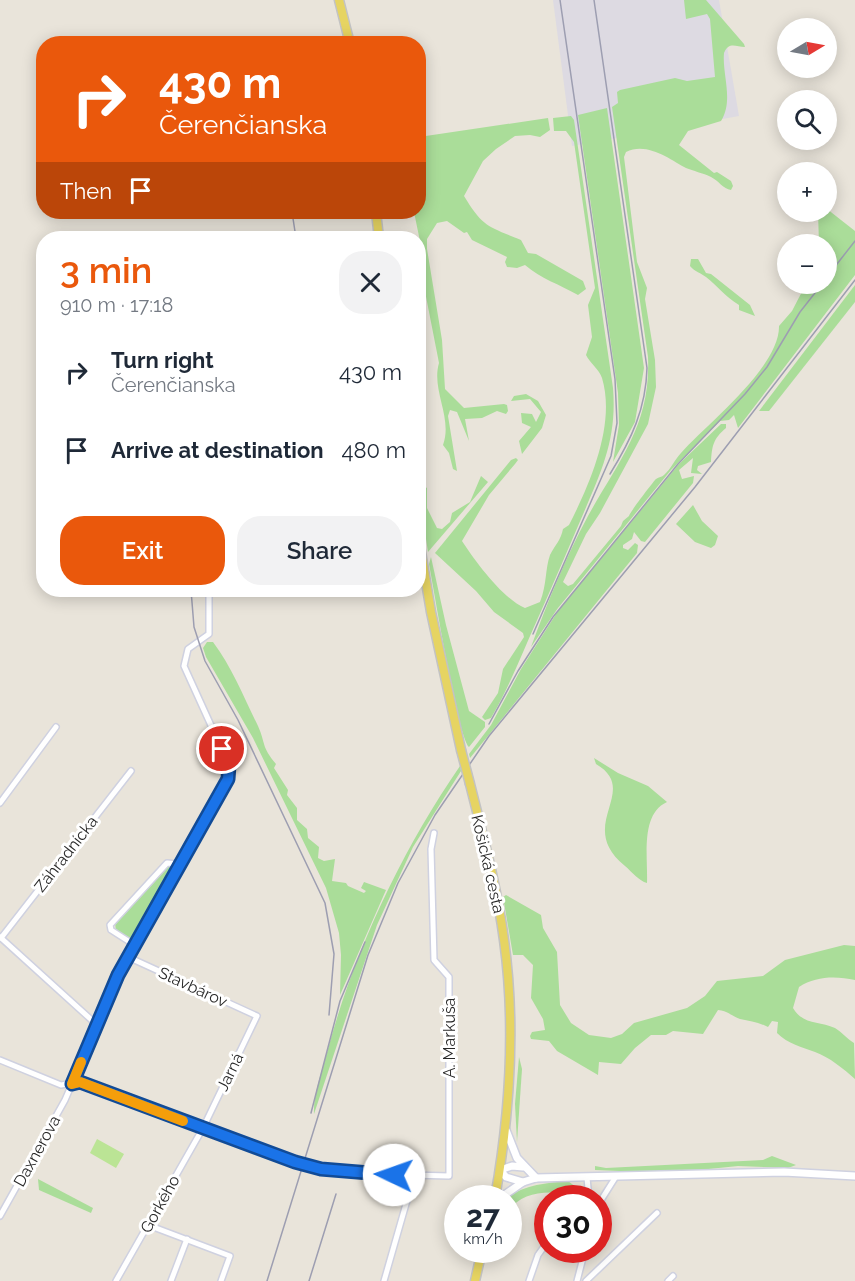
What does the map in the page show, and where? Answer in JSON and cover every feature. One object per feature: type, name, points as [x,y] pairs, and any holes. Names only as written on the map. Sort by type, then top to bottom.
[{"type":"main road","points":[[339,0],[348,36]]},
{"type":"main road","name":"Košická cesta","points":[[426,581],[461,750],[496,894],[508,970],[511,1033],[506,1129],[497,1185]]},
{"type":"main road","points":[[475,1281],[479,1263]]},
{"type":"street","name":"Daxnerova","points":[[0,1216],[72,1084],[96,1024],[128,957],[230,772],[184,666],[184,658],[188,649],[209,634],[209,597]]},
{"type":"street","points":[[0,803],[56,727]]},
{"type":"street","name":"Záhradnícka","points":[[1,938],[131,771]]},
{"type":"street","name":"A. Markuša","points":[[414,1176],[449,1176],[449,977],[434,960],[431,849],[434,834]]},
{"type":"street","points":[[136,945],[111,930],[111,925],[167,863],[179,864]]},
{"type":"street","points":[[1,938],[96,1024]]},
{"type":"street","name":"Stavbárov","points":[[128,957],[257,1016]]},
{"type":"street","name":"Jarná","points":[[203,1128],[257,1016]]},
{"type":"street","points":[[0,1060],[61,1085],[80,1082],[321,1169],[414,1176],[384,1281]]},
{"type":"street","name":"Gorkého","points":[[116,1281],[203,1128]]},
{"type":"street","points":[[506,1129],[513,1150],[523,1167],[536,1178]]},
{"type":"street","points":[[523,1167],[512,1166],[500,1170],[506,1177],[523,1182]]},
{"type":"street","points":[[519,1185],[536,1178],[615,1178],[784,1172],[855,1176]]},
{"type":"street","points":[[586,1178],[586,1185]]},
{"type":"street","points":[[610,1185],[615,1178]]},
{"type":"street","points":[[585,1281],[657,1213]]},
{"type":"street","points":[[148,1225],[230,1256],[221,1281]]},
{"type":"street","points":[[171,1281],[187,1239]]},
{"type":"street","points":[[530,1281],[536,1263]]},
{"type":"street","points":[[577,1281],[582,1263]]},
{"type":"street","points":[[669,1281],[673,1276]]},
{"type":"shaded area","points":[[553,0],[719,0],[739,116],[572,146]]},
{"type":"green space","points":[[684,0],[706,0],[745,47],[730,46],[724,53],[727,105],[721,121],[688,131],[679,145],[714,173],[717,172],[731,181],[733,186],[731,190],[723,187],[711,177],[686,168],[650,150],[634,149],[626,152],[624,157],[637,262],[647,288],[645,299],[655,360],[656,387],[648,424],[600,513],[586,534],[563,582],[568,586],[573,584],[656,479],[666,473],[681,453],[755,377],[768,359],[776,342],[779,326],[792,311],[801,294],[837,294],[837,234],[819,234],[818,222],[837,222],[837,217],[855,231],[855,275],[738,428],[734,415],[729,420],[720,421],[671,470],[558,608],[531,647],[572,548],[631,441],[644,403],[648,381],[648,357],[612,107],[618,103],[617,92],[620,90],[675,78],[687,81],[715,77],[710,19],[707,14],[686,19]]},
{"type":"green space","points":[[607,108],[644,368],[635,422],[613,462],[619,425],[618,393],[578,115]]},
{"type":"green space","points":[[571,116],[574,120],[613,388],[611,437],[591,496],[510,681],[491,718],[485,720],[482,717],[498,693],[503,669],[524,637],[523,633],[494,612],[476,591],[435,553],[511,460],[516,458],[518,460],[489,495],[462,541],[482,569],[508,597],[525,608],[540,602],[550,555],[563,529],[569,525],[585,491],[599,453],[606,415],[602,378],[586,355],[592,337],[588,305],[595,288],[574,142],[566,131],[554,131],[553,118]]},
{"type":"green space","points":[[548,118],[550,130],[540,137],[515,136],[483,161],[464,196],[481,220],[500,232],[521,240],[528,253],[536,254],[583,281],[586,289],[578,295],[544,278],[525,265],[517,268],[507,267],[505,262],[507,257],[472,240],[467,232],[464,233],[447,221],[437,223],[427,239],[427,249],[442,340],[445,389],[464,408],[504,404],[507,405],[508,411],[506,414],[497,411],[482,418],[465,419],[469,441],[457,412],[450,410],[448,416],[457,471],[453,469],[449,453],[443,445],[445,425],[437,373],[439,363],[426,297],[426,231],[418,231],[415,219],[426,219],[426,136]]},
{"type":"green space","points":[[691,259],[698,259],[706,273],[711,274],[750,305],[755,316],[739,310],[739,305],[706,277],[694,270],[690,266]]},
{"type":"green space","points":[[855,285],[855,302],[769,411],[759,411]]},
{"type":"green space","points":[[526,394],[538,401],[546,415],[542,428],[522,454],[519,441],[531,427],[522,423],[521,413],[532,414],[536,422],[541,412],[530,399],[511,401],[514,396]]},
{"type":"green space","points":[[721,424],[726,424],[726,428],[714,443],[711,462],[698,466],[697,470],[702,474],[691,473],[693,458],[679,470],[682,479],[694,476],[693,483],[645,542],[641,541],[634,532],[632,539],[623,545],[623,548],[628,550],[635,543],[638,545],[637,553],[470,758],[469,754],[491,725],[521,669],[558,611],[679,464]]},
{"type":"green space","points":[[481,476],[488,482],[428,552],[426,487],[427,508],[437,528],[442,529],[450,522],[452,513],[470,502]]},
{"type":"green space","points":[[693,505],[702,521],[718,536],[715,545],[711,548],[695,542],[676,524]]},
{"type":"green space","points":[[431,557],[469,711],[485,722],[485,727],[469,747],[459,718],[447,662],[429,564]]},
{"type":"green space","points":[[207,642],[213,642],[232,672],[258,726],[266,749],[276,764],[274,768],[288,790],[287,795],[297,808],[297,820],[307,829],[308,838],[319,847],[318,858],[324,861],[335,859],[332,881],[346,883],[364,893],[366,891],[361,888],[364,882],[386,890],[340,995],[339,933],[326,888],[253,738],[206,657],[203,648]]},
{"type":"green space","points":[[594,758],[618,773],[648,786],[667,802],[658,808],[649,826],[647,883],[636,876],[611,851],[605,837],[613,786],[608,774],[596,764]]},
{"type":"green space","points":[[460,766],[461,771],[413,847],[377,925],[314,1114],[318,1085],[337,1018],[364,942],[398,869],[438,799]]},
{"type":"green space","points":[[175,864],[132,941],[116,932],[115,922],[168,865]]},
{"type":"green space","points":[[506,895],[541,915],[543,928],[557,952],[560,1005],[571,1023],[589,1035],[611,1038],[622,1034],[634,1023],[687,1008],[705,996],[717,981],[763,976],[785,960],[844,945],[855,946],[855,980],[826,978],[806,983],[799,987],[793,1008],[806,1020],[835,1028],[854,1043],[855,1079],[826,1057],[781,1037],[777,1033],[778,1022],[772,1021],[768,1027],[718,1010],[703,1034],[673,1031],[666,1035],[651,1035],[621,1064],[599,1062],[598,1075],[557,1051],[549,1041],[531,1039],[532,1032],[545,1030],[543,1019],[531,998],[533,965],[523,955],[513,955],[503,897]]},
{"type":"green space","points":[[519,1057],[522,1069],[517,1142],[515,1104]]},
{"type":"green space","points":[[97,1139],[124,1154],[116,1168],[90,1153]]},
{"type":"green space","points":[[772,1156],[796,1165],[788,1168],[738,1166],[670,1173],[595,1170],[595,1166],[606,1168],[763,1160]]},
{"type":"green space","points":[[38,1179],[93,1208],[91,1213],[39,1190]]},
{"type":"green space","points":[[568,1181],[573,1185],[535,1185]]},
{"type":"green space","points":[[534,1185],[534,1194],[522,1200],[522,1189]]},
{"type":"railway","points":[[533,634],[611,456],[617,423],[615,379],[560,0]]},
{"type":"railway","points":[[594,0],[647,368],[644,397],[636,424],[610,474]]},
{"type":"railway","points":[[293,219],[295,231]]},
{"type":"railway","points":[[837,264],[855,241]]},
{"type":"railway","points":[[267,1281],[368,955],[398,883],[435,815],[489,736],[695,487],[855,280]]},
{"type":"railway","points":[[489,724],[518,671],[553,617],[678,464],[745,394],[767,367],[800,312],[814,294]]},
{"type":"railway","points":[[192,597],[194,627],[205,661],[238,720],[325,903],[334,954],[329,1015]]},
{"type":"railway","points":[[311,1113],[340,1001],[365,942]]},
{"type":"railway","points":[[309,1281],[336,1194]]},
{"type":"slow traffic","points":[[81,1062],[72,1084],[80,1082],[183,1121]]},
{"type":"route","points":[[222,749],[229,765],[228,779],[118,975],[72,1084],[80,1082],[295,1162],[321,1169],[394,1175]]}]
